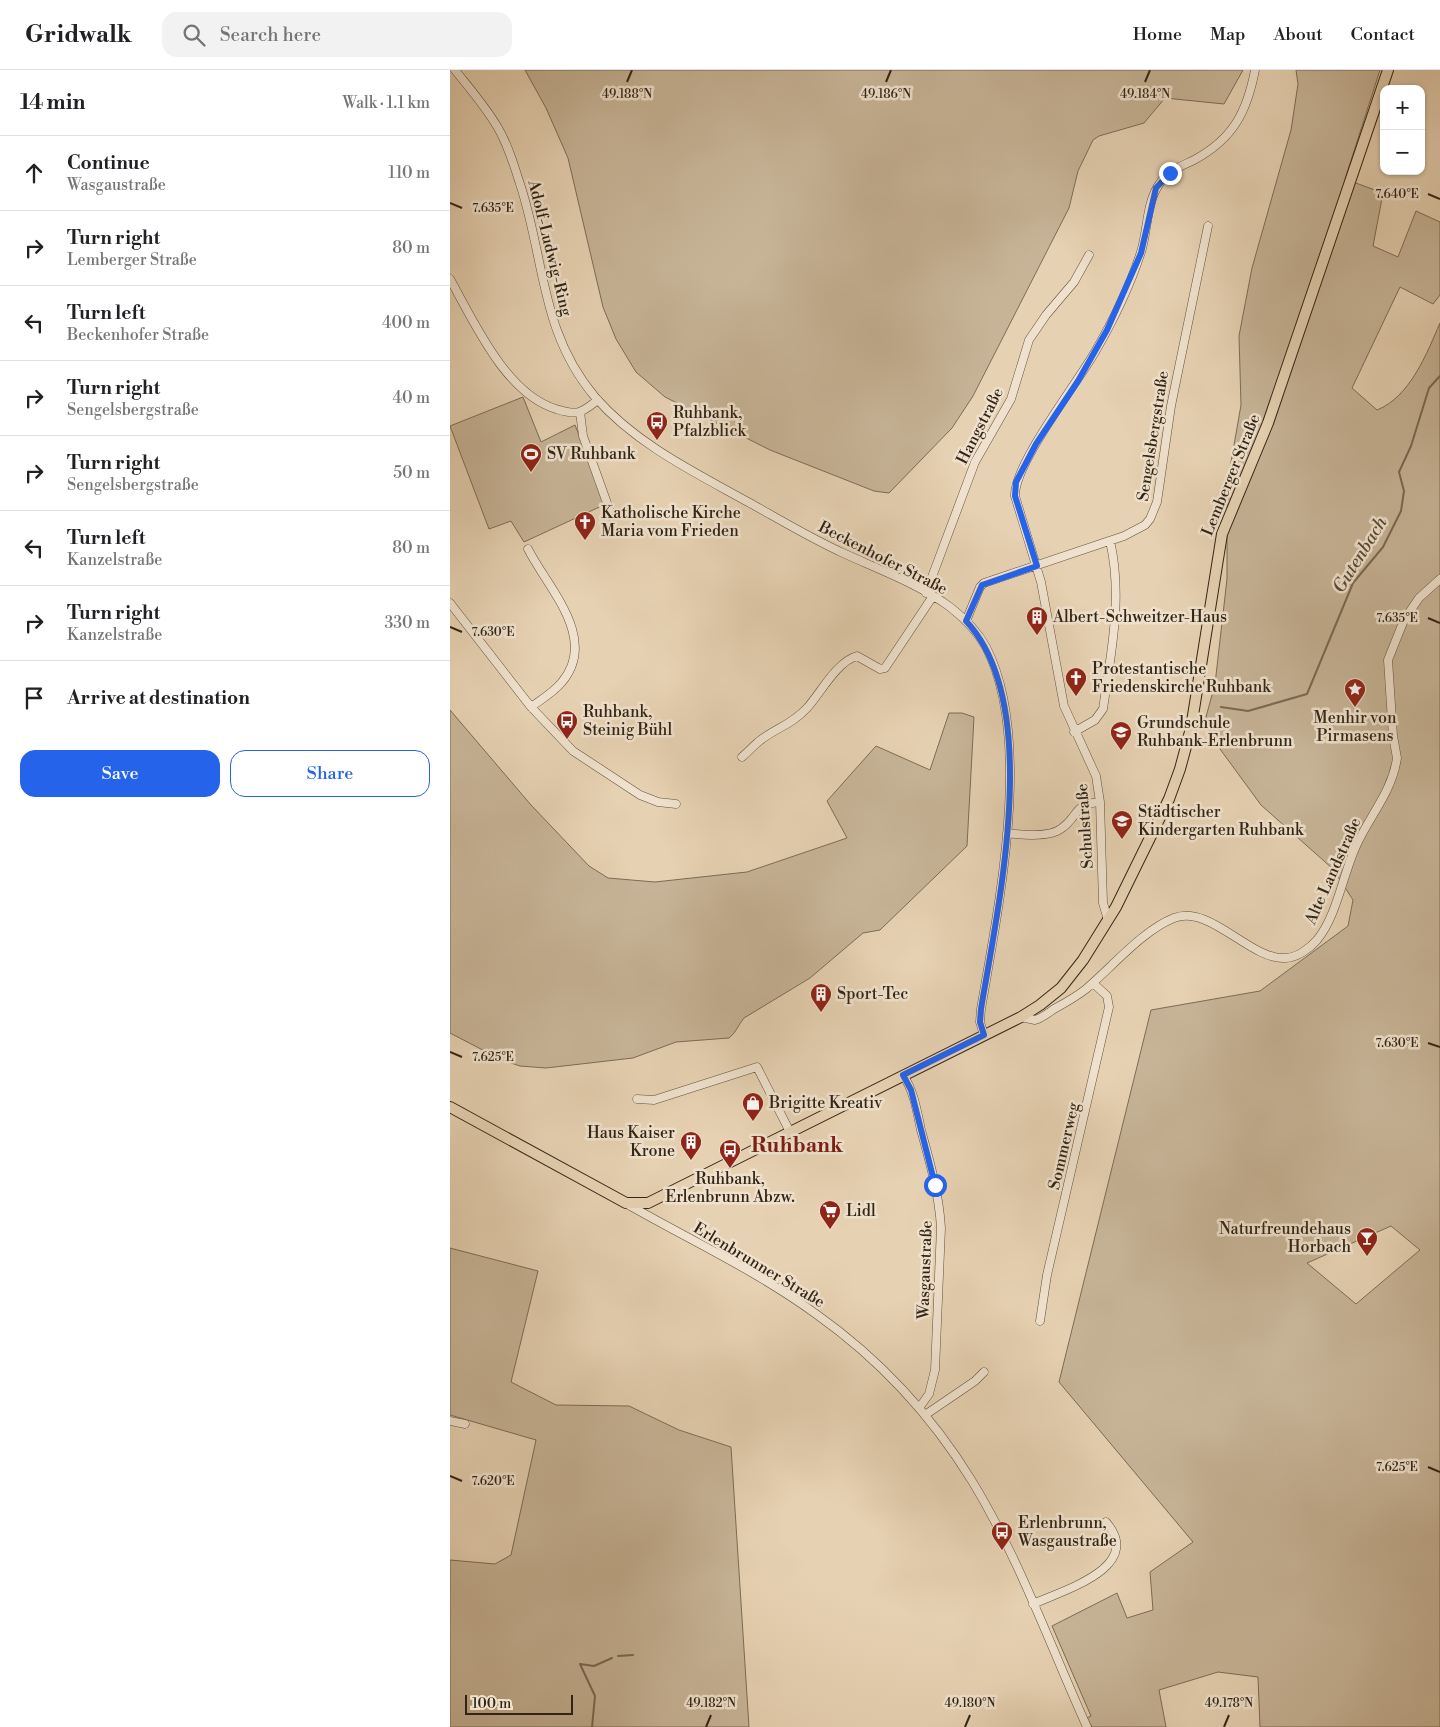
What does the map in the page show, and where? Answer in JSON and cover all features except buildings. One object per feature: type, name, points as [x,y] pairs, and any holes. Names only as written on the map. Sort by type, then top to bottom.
[{"type":"main road","name":"Lemberger Straße","points":[[450,1107],[626,1203],[648,1203],[1020,1017],[1050,997],[1070,977],[1108,920],[1154,831],[1180,769],[1199,686],[1222,534],[1273,409],[1388,70]]},
{"type":"street","name":"Adolf-Ludwig-Ring","points":[[455,70],[490,116],[507,146],[525,200],[548,309],[574,368],[598,400],[636,435],[675,462]]},
{"type":"street","name":"Schulstraße","points":[[1108,920],[1103,903],[1100,802],[1094,770],[1074,732],[1064,706],[1037,566],[1015,496],[1018,475],[1036,444],[1078,381],[1114,316],[1141,253],[1156,188],[1165,176],[1199,157],[1230,134],[1248,100],[1255,70]]},
{"type":"street","name":"Sengelsbergstraße","points":[[966,621],[982,585],[1110,541],[1145,525],[1155,508],[1174,390],[1208,226]]},
{"type":"street","name":"Hangstraße","points":[[742,757],[763,738],[784,728],[799,716],[838,670],[855,656],[880,669],[885,668],[930,595],[975,462],[1011,399],[1030,340],[1046,315],[1074,282],[1088,255]]},
{"type":"street","points":[[450,278],[498,360],[523,390],[551,407],[570,412],[580,412],[598,400]]},
{"type":"street","points":[[580,412],[583,436],[612,517]]},
{"type":"street","name":"Beckenhofer Straße","points":[[675,462],[820,542],[947,605],[966,621],[986,647],[1001,693],[1009,757],[1007,833],[981,1009],[980,1022],[984,1035]]},
{"type":"street","points":[[1074,732],[1095,720],[1103,709],[1116,611],[1116,584],[1110,541]]},
{"type":"street","points":[[528,549],[536,566],[567,613],[572,632],[574,653],[570,668],[562,682],[531,707]]},
{"type":"street","name":"Alte Landstraße","points":[[1020,1017],[1030,1020],[1040,1019],[1076,996],[1152,932],[1180,916],[1194,917],[1212,924],[1266,953],[1284,958],[1298,954],[1317,940],[1329,917],[1355,847],[1386,795],[1395,771],[1397,758],[1387,672],[1391,649],[1404,620],[1427,590],[1440,579]]},
{"type":"street","points":[[450,603],[531,707],[573,751],[596,768],[649,800],[676,804]]},
{"type":"street","points":[[1007,833],[1040,834],[1058,831],[1082,806],[1100,802]]},
{"type":"street","name":"Sommerweg","points":[[1040,1321],[1050,1266],[1110,1007],[1107,996],[1093,982]]},
{"type":"street","points":[[637,1099],[654,1100],[757,1068],[790,1132]]},
{"type":"street","name":"Wasgaustraße","points":[[903,1075],[911,1090],[940,1212],[935,1370],[930,1394],[919,1408]]},
{"type":"street","name":"Erlenbrunner Straße","points":[[626,1203],[765,1281],[816,1314],[875,1362],[919,1408],[961,1463],[982,1499],[1033,1604],[1087,1727]]},
{"type":"street","points":[[648,1203],[656,1220]]},
{"type":"street","points":[[925,1415],[975,1381],[984,1372]]},
{"type":"street","points":[[450,1421],[465,1424]]},
{"type":"street","points":[[1033,1604],[1086,1579],[1108,1566],[1115,1555],[1117,1542],[1106,1522]]},
{"type":"shaded area","points":[[525,70],[1243,70],[1224,104],[1165,98],[1144,123],[1099,136],[1093,140],[1078,171],[1069,208],[973,396],[952,428],[889,493],[874,491],[770,450],[665,397],[636,372],[616,339],[603,307],[568,158],[546,108]]},
{"type":"shaded area","points":[[1296,70],[1380,70],[1345,179],[1383,193],[1373,246],[1398,257],[1416,211],[1440,222],[1440,295],[1433,304],[1400,287],[1352,388],[1377,410],[1389,404],[1408,385],[1416,373],[1440,323],[1440,1727],[1260,1727],[1258,1677],[1218,1672],[1159,1690],[1166,1727],[1092,1727],[1087,1718],[1091,1716],[1052,1626],[1117,1593],[1127,1618],[1153,1610],[1150,1572],[1193,1542],[1059,1382],[1151,1010],[1260,991],[1348,926],[1353,900],[1333,869],[1261,805],[1209,734],[1206,717],[1215,684],[1227,579],[1227,485],[1241,405],[1239,336],[1252,268],[1291,130],[1298,84]],"holes":[[[1391,1226],[1420,1250],[1356,1304],[1307,1263]]]},
{"type":"shaded area","name":"SV Ruhbank","points":[[523,397],[541,442],[575,425],[606,504],[524,542],[511,521],[489,529],[450,426]]},
{"type":"shaded area","points":[[450,710],[531,805],[589,866],[608,878],[655,882],[747,872],[847,838],[827,801],[876,746],[930,770],[949,713],[962,713],[974,717],[967,846],[880,930],[863,933],[810,978],[744,1018],[729,1038],[676,1042],[633,1058],[546,1068],[520,1066],[502,1060],[450,1033]]},
{"type":"shaded area","points":[[450,1248],[538,1271],[511,1382],[556,1405],[629,1406],[679,1430],[731,1447],[749,1727],[450,1727],[450,1560],[495,1564],[511,1555],[536,1440],[450,1415]]},
{"type":"waterway","name":"Gutenbach","points":[[1221,707],[1248,711],[1307,694],[1353,583],[1383,547],[1401,511],[1404,491],[1399,472],[1411,446],[1429,388],[1440,376]]},
{"type":"waterway","points":[[618,1656],[633,1655]]},
{"type":"waterway","points":[[592,1727],[595,1696],[580,1664],[594,1666],[612,1658]]},
{"type":"place","name":"Ruhbank, Pfalzblick","points":[[657,441]]},
{"type":"place","name":"SV Ruhbank","points":[[531,473]]},
{"type":"place","name":"Katholische Kirche Maria vom Frieden","points":[[585,541]]},
{"type":"place","name":"Albert-Schweitzer-Haus","points":[[1037,636]]},
{"type":"place","name":"Protestantische Friedenskirche Ruhbank","points":[[1076,697]]},
{"type":"place","name":"Menhir von Pirmasens","points":[[1355,708]]},
{"type":"place","name":"Ruhbank, Steinig Bühl","points":[[567,740]]},
{"type":"place","name":"Grundschule Ruhbank-Erlenbrunn","points":[[1121,751]]},
{"type":"place","name":"Städtischer Kindergarten Ruhbank","points":[[1122,840]]},
{"type":"place","name":"Sport-Tec","points":[[821,1013]]},
{"type":"place","name":"Brigitte Kreativ","points":[[753,1122]]},
{"type":"place","name":"Haus Kaiser Krone","points":[[691,1161]]},
{"type":"place","name":"Ruhbank, Erlenbrunn Abzw.","points":[[730,1169]]},
{"type":"place","name":"Lidl","points":[[830,1230]]},
{"type":"place","name":"Naturfreundehaus Horbach","points":[[1367,1257]]},
{"type":"place","name":"Erlenbrunn, Wasgaustraße","points":[[1002,1551]]},
{"type":"district","name":"Ruhbank","points":[[797,1146]]},
{"type":"route","points":[[935,1185],[911,1090],[903,1075],[984,1035],[980,1022],[981,1009],[1009,811],[1007,734],[997,675],[986,647],[966,621],[982,585],[1037,566],[1015,496],[1018,475],[1036,444],[1078,381],[1107,330],[1141,253],[1156,188],[1165,176],[1170,173]]}]
